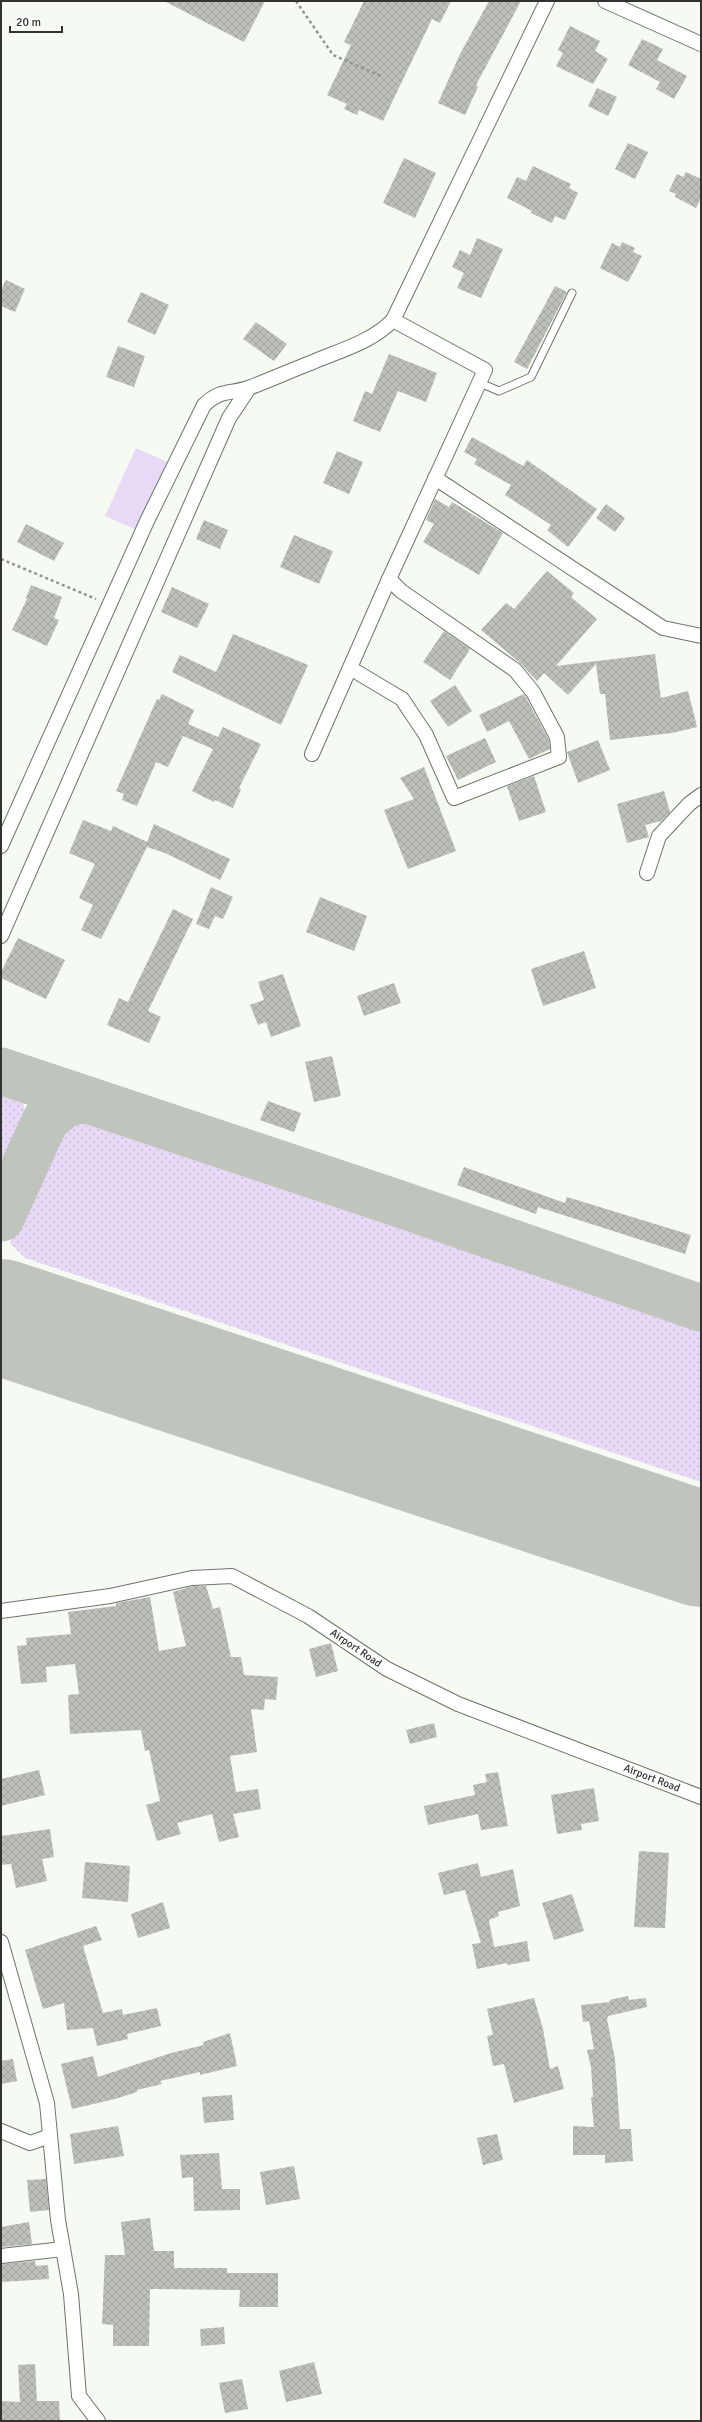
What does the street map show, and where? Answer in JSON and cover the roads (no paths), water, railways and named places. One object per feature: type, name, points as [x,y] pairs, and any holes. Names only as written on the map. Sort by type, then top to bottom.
[{"type":"street","points":[[1,846],[147,520],[204,405],[212,397],[227,391],[249,388],[362,342],[382,332],[393,320],[547,1]]},
{"type":"street","points":[[605,1],[701,44]]},
{"type":"street","points":[[312,754],[389,579],[485,370],[393,320]]},
{"type":"street","points":[[1,936],[229,418],[249,388]]},
{"type":"street","points":[[435,478],[663,628],[701,636]]},
{"type":"street","points":[[350,668],[402,699],[426,736],[454,798],[559,757],[557,737],[534,692],[515,670],[401,592],[389,579]]},
{"type":"street","points":[[647,873],[659,836],[689,804],[701,795]]},
{"type":"street","name":"Airport Road","points":[[1,1611],[110,1596],[192,1578],[232,1576],[308,1616],[387,1669],[458,1704],[701,1798]]},
{"type":"street","points":[[1,1942],[47,2102],[58,2220],[72,2294],[79,2396],[98,2421]]},
{"type":"street","points":[[1,2131],[30,2143],[50,2136]]},
{"type":"street","points":[[1,2256],[63,2249]]},
{"type":"lane","points":[[480,382],[499,391],[531,376],[572,293]]}]
